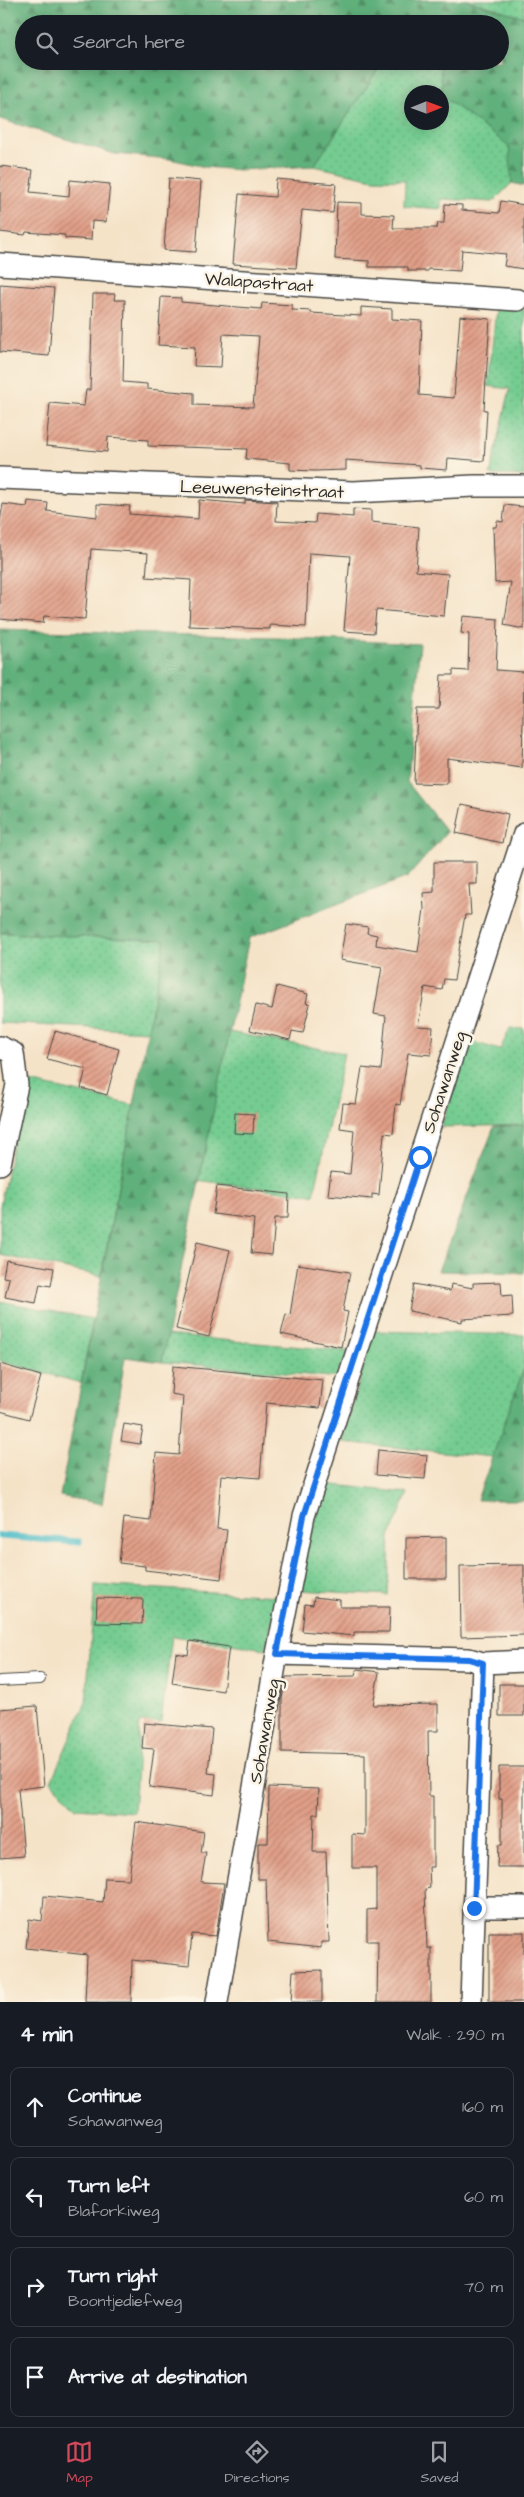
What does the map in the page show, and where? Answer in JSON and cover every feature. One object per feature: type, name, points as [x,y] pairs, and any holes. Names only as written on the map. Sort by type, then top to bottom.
[{"type":"street","name":"Walapastraat","points":[[0,264],[518,300]]},
{"type":"street","name":"Leeuwensteinstraat","points":[[0,478],[353,492],[474,486],[524,486]]},
{"type":"street","name":"Sohawanweg","points":[[218,2002],[277,1654],[304,1516],[524,834]]},
{"type":"street","points":[[0,1047],[13,1053],[17,1085],[0,1164]]},
{"type":"street","points":[[277,1654],[469,1659],[483,1663],[524,1660]]},
{"type":"street","points":[[471,2002],[483,1663]]},
{"type":"street","points":[[474,1908],[524,1907]]},
{"type":"lane","points":[[0,1681],[40,1679]]},
{"type":"green space","points":[[0,0],[466,0],[524,17],[524,186],[512,183],[509,146],[449,101],[449,85],[442,85],[440,70],[509,70],[509,15],[15,15],[15,70],[378,70],[314,166],[239,170],[205,167],[170,159],[115,154],[0,119]]},
{"type":"green space","points":[[466,0],[524,0],[524,17]]},
{"type":"green space","points":[[378,70],[441,70],[442,85],[404,85],[404,130],[449,130],[449,101],[510,146],[512,183],[493,202],[441,199],[441,209],[404,206],[405,180],[373,179],[314,166]]},
{"type":"green space","points":[[496,308],[524,309],[524,476],[490,475],[510,389],[488,386]]},
{"type":"green space","points":[[0,630],[276,637],[420,644],[407,782],[447,832],[408,877],[249,938],[162,1362],[125,1357],[102,1504],[60,1496],[165,940],[0,933]]},
{"type":"green space","points":[[0,933],[165,939],[148,1031],[0,1023]]},
{"type":"green space","points":[[510,1028],[524,1029],[524,1125],[441,1127],[470,1041],[500,1050]]},
{"type":"green space","points":[[229,1032],[344,1053],[314,1195],[196,1180]]},
{"type":"green space","points":[[26,1081],[134,1105],[101,1276],[0,1255],[0,1206]]},
{"type":"green space","points":[[524,1125],[524,1273],[438,1271],[494,1127]]},
{"type":"green space","points":[[0,1301],[93,1319],[81,1383],[0,1361]]},
{"type":"green space","points":[[374,1331],[524,1335],[524,1368],[493,1457],[341,1442]]},
{"type":"green space","points":[[166,1335],[348,1351],[341,1378],[162,1362]]},
{"type":"green space","points":[[524,1368],[524,1500],[477,1500]]},
{"type":"green space","points":[[326,1484],[408,1493],[390,1536],[388,1595],[298,1590],[310,1528]]},
{"type":"green space","points":[[95,1585],[278,1596],[266,1649],[172,1636],[161,1722],[140,1722],[134,1812],[76,1808],[51,1781],[86,1702]]},
{"type":"building","points":[[0,166],[33,170],[30,192],[69,196],[70,180],[110,184],[106,222],[92,221],[91,240],[65,238],[65,235],[26,232],[25,235],[0,232]]},
{"type":"building","points":[[169,178],[201,181],[196,252],[164,250]]},
{"type":"building","points":[[276,179],[336,184],[333,213],[302,210],[296,268],[233,264],[239,194],[275,197]]},
{"type":"building","points":[[501,201],[524,205],[524,269],[504,266],[506,254],[462,250],[460,271],[428,269],[428,271],[408,271],[408,267],[369,267],[369,261],[335,259],[337,202],[362,203],[362,214],[394,215],[393,228],[437,228],[438,223],[444,223],[445,204],[462,205],[462,210],[499,213]]},
{"type":"building","points":[[0,284],[54,288],[49,356],[0,352]]},
{"type":"building","points":[[93,294],[115,294],[114,300],[125,300],[123,382],[147,384],[147,389],[194,393],[194,405],[253,407],[259,336],[223,334],[221,367],[194,366],[195,347],[158,345],[161,297],[181,298],[181,302],[261,309],[262,303],[292,305],[292,310],[361,316],[361,307],[392,309],[392,319],[422,321],[419,395],[454,398],[460,316],[490,319],[484,410],[487,410],[484,461],[448,458],[447,470],[420,468],[420,465],[346,460],[346,470],[315,471],[290,470],[290,463],[246,459],[247,449],[148,446],[148,440],[108,437],[107,452],[46,446],[50,403],[84,406],[86,390],[90,390]]},
{"type":"building","points":[[199,500],[245,504],[245,500],[277,502],[276,521],[315,523],[316,514],[353,517],[353,509],[371,510],[371,522],[419,527],[416,571],[448,574],[444,616],[376,610],[374,633],[344,631],[350,556],[309,553],[306,627],[270,625],[270,629],[189,626],[191,580],[146,577],[148,553],[91,549],[85,619],[44,616],[43,623],[0,619],[0,521],[3,504],[27,507],[28,501],[48,503],[47,511],[97,517],[97,504],[130,506],[129,514],[198,519]]},
{"type":"building","points":[[505,505],[524,507],[524,629],[504,625],[511,582],[495,583],[493,527],[496,527],[497,521],[503,522]]},
{"type":"building","points":[[463,616],[498,619],[496,670],[524,672],[522,768],[447,758],[447,784],[414,783],[417,709],[439,709],[441,675],[453,675],[453,670],[468,671],[469,634],[461,633]]},
{"type":"building","points":[[462,804],[508,814],[502,843],[456,833]]},
{"type":"building","points":[[434,862],[477,862],[477,884],[469,884],[471,915],[465,915],[454,980],[444,979],[442,990],[425,987],[418,1026],[433,1027],[431,1055],[408,1053],[400,1105],[396,1104],[393,1134],[384,1133],[379,1195],[372,1194],[372,1199],[328,1195],[331,1172],[350,1174],[354,1130],[340,1128],[343,1103],[356,1104],[362,1068],[381,1070],[386,1016],[374,1014],[382,967],[340,960],[346,924],[368,927],[367,933],[377,935],[376,945],[418,952],[424,909],[423,893],[434,892]]},
{"type":"building","points":[[277,986],[308,994],[306,1003],[310,1004],[303,1033],[292,1031],[290,1040],[250,1030],[256,1005],[272,1009]]},
{"type":"building","points":[[55,1031],[119,1049],[107,1095],[81,1088],[86,1069],[47,1059]]},
{"type":"building","points":[[235,1113],[254,1114],[253,1134],[234,1133]]},
{"type":"building","points":[[217,1186],[289,1194],[288,1218],[275,1218],[272,1255],[251,1253],[254,1219],[213,1214]]},
{"type":"building","points":[[197,1242],[230,1250],[209,1337],[176,1329]]},
{"type":"building","points":[[6,1260],[54,1268],[51,1286],[40,1284],[36,1303],[5,1297],[9,1278],[3,1277]]},
{"type":"building","points":[[298,1264],[350,1272],[343,1311],[348,1312],[341,1347],[281,1334],[286,1314],[290,1315]]},
{"type":"building","points":[[501,1282],[502,1296],[512,1295],[513,1316],[462,1319],[462,1322],[409,1311],[414,1284],[450,1291],[451,1284],[473,1288],[473,1283]]},
{"type":"building","points":[[0,1364],[41,1376],[29,1419],[0,1411]]},
{"type":"building","points":[[173,1366],[323,1380],[320,1408],[266,1403],[260,1478],[221,1475],[217,1529],[227,1530],[221,1579],[145,1570],[145,1566],[119,1563],[124,1518],[151,1521],[156,1453],[179,1455],[183,1396],[171,1394]]},
{"type":"building","points":[[124,1424],[143,1427],[140,1444],[121,1441]]},
{"type":"building","points":[[378,1450],[427,1455],[425,1479],[376,1475]]},
{"type":"building","points":[[446,1537],[446,1579],[406,1579],[406,1538]]},
{"type":"building","points":[[524,1565],[524,1635],[461,1637],[460,1566]]},
{"type":"building","points":[[314,1597],[340,1600],[340,1607],[390,1607],[389,1632],[354,1632],[354,1636],[302,1631],[305,1604],[313,1605]]},
{"type":"building","points":[[97,1598],[143,1599],[142,1624],[96,1623]]},
{"type":"building","points":[[190,1641],[229,1647],[223,1691],[172,1683],[176,1653],[188,1655]]},
{"type":"building","points":[[357,1669],[379,1672],[373,1705],[438,1704],[438,1731],[428,1731],[429,1796],[433,1796],[433,1867],[429,1867],[430,1888],[425,1889],[427,1948],[431,1948],[431,2002],[377,2002],[378,1941],[367,1941],[367,1910],[376,1909],[376,1868],[352,1868],[352,1834],[365,1835],[365,1754],[282,1752],[282,1699],[286,1677],[356,1676]]},
{"type":"building","points":[[499,1684],[524,1684],[524,1716],[499,1716]]},
{"type":"building","points":[[37,1706],[44,1786],[18,1789],[24,1856],[0,1858],[0,1709]]},
{"type":"building","points":[[144,1723],[212,1729],[208,1773],[216,1774],[214,1795],[149,1787],[154,1749],[142,1748]]},
{"type":"building","points":[[499,1767],[524,1767],[524,1867],[497,1867],[498,1845],[502,1845],[502,1799],[499,1799]]},
{"type":"building","points":[[269,1787],[319,1789],[318,1814],[314,1814],[313,1852],[326,1852],[329,1942],[321,1942],[321,1948],[268,1942],[266,1879],[258,1879],[258,1843],[268,1843]]},
{"type":"building","points":[[136,1822],[204,1832],[201,1853],[206,1853],[201,1882],[224,1883],[216,1936],[192,1934],[189,1966],[132,1960],[131,2002],[85,2002],[87,1955],[26,1948],[29,1919],[42,1921],[44,1896],[103,1902],[105,1878],[129,1879]]},
{"type":"building","points":[[489,1932],[524,1932],[524,2002],[489,2002]]},
{"type":"building","points":[[322,1970],[322,2002],[291,2002],[293,1971]]},
{"type":"waterway","points":[[0,1536],[79,1542]]},
{"type":"route","points":[[420,1157],[369,1323],[304,1516],[277,1654],[469,1659],[483,1663],[474,1908]]}]
